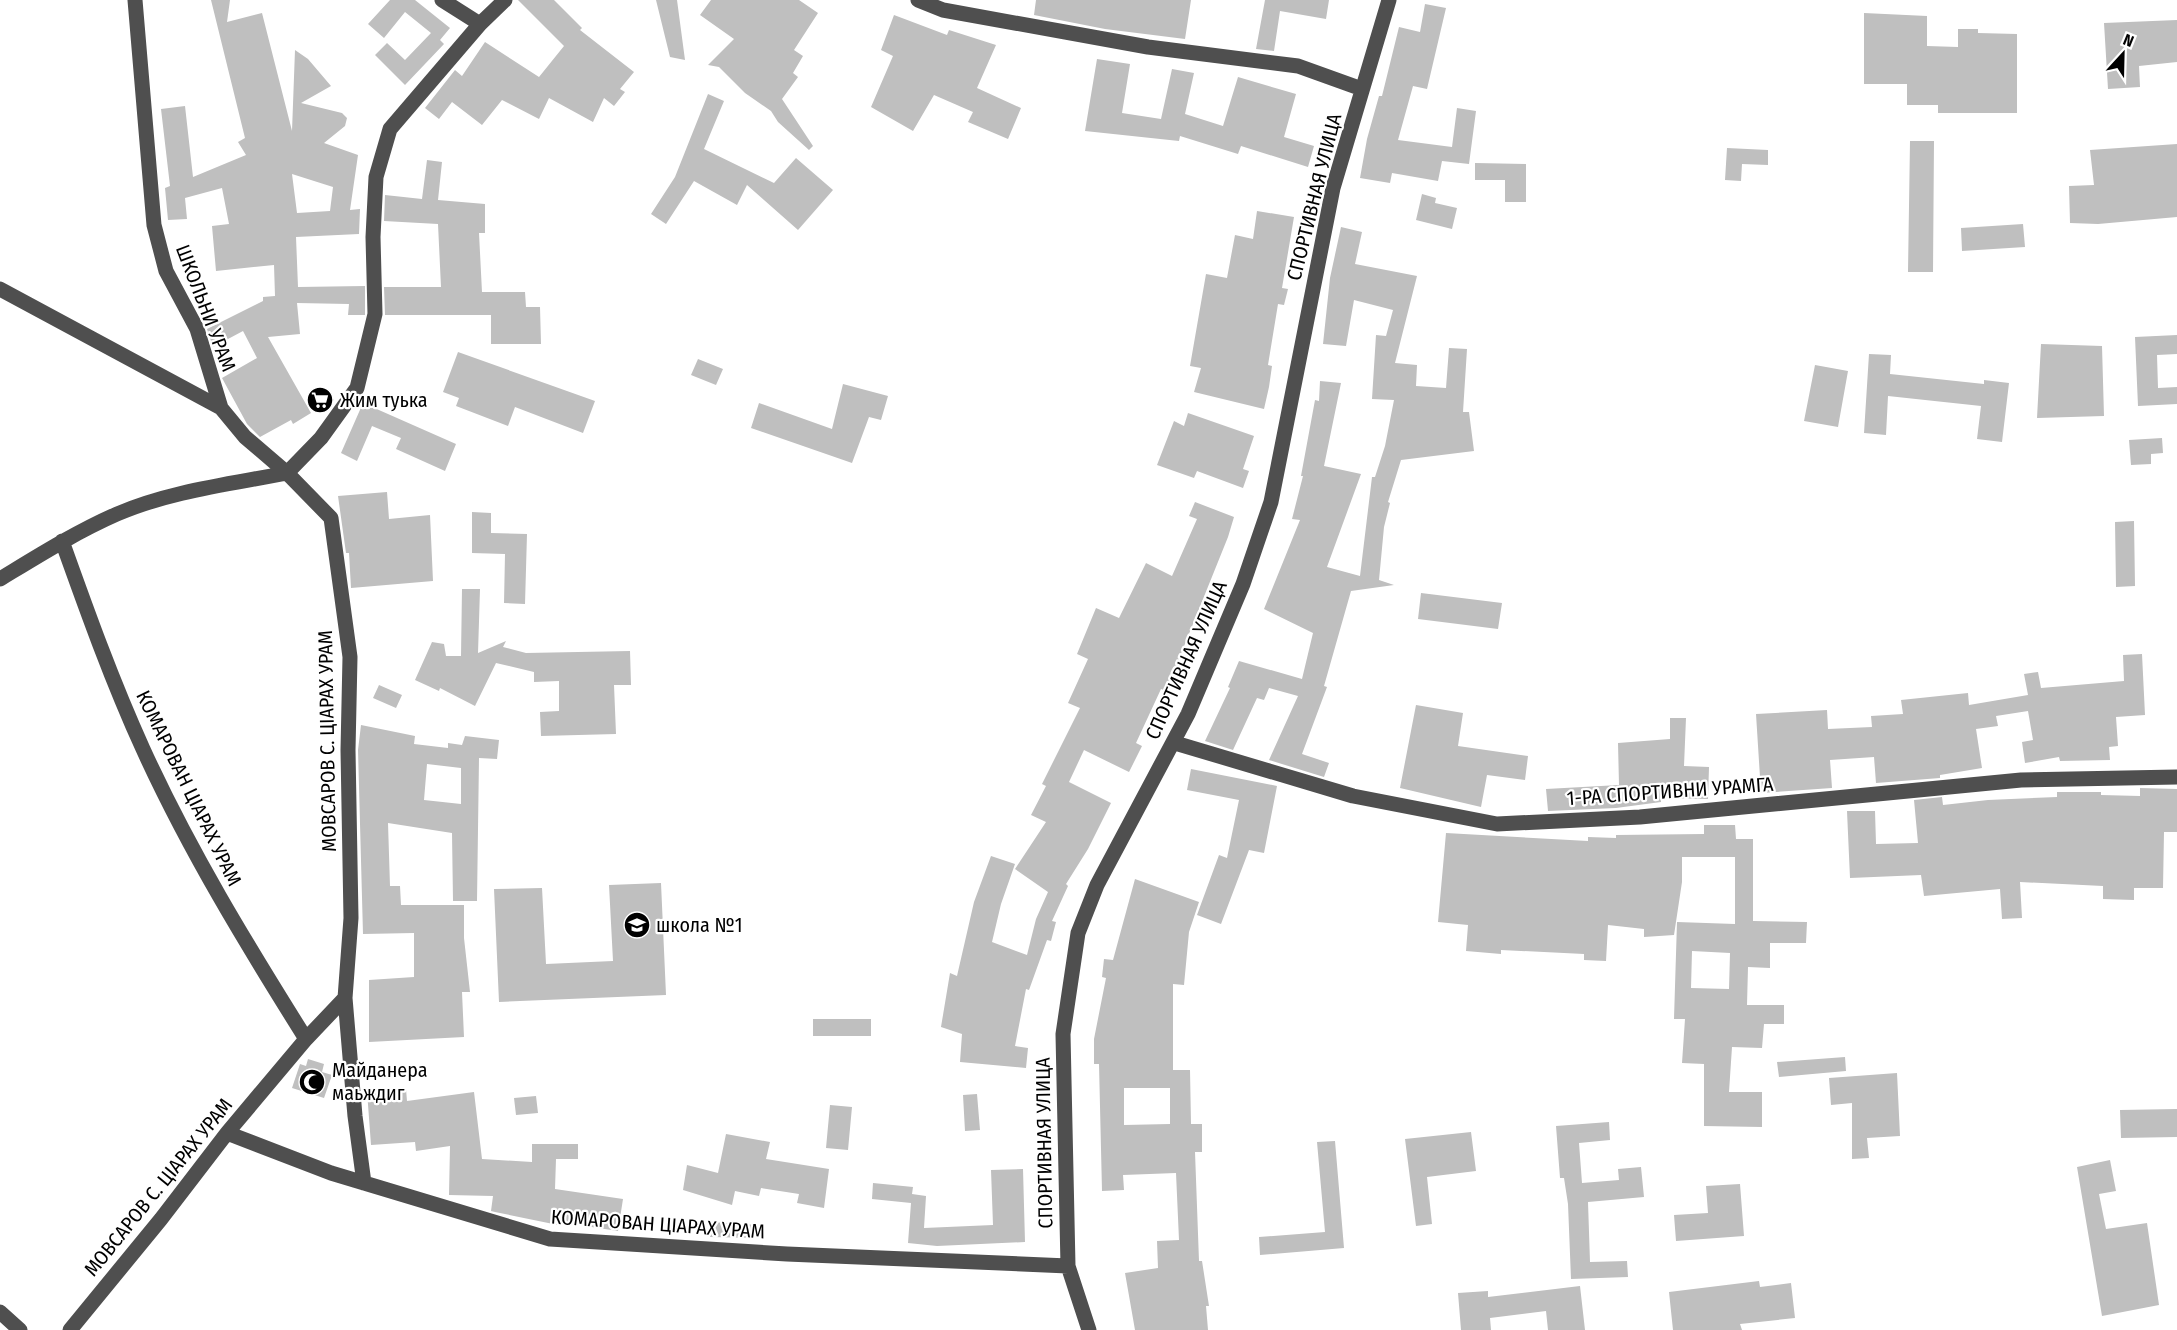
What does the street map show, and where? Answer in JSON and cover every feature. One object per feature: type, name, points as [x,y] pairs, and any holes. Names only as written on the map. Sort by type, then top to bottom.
[{"type":"street","name":"ШКОЛЬНИ УРАМ","points":[[135,0],[154,225],[166,271],[196,329],[221,408],[245,437],[288,472]]},
{"type":"street","points":[[442,0],[480,24]]},
{"type":"street","points":[[0,579],[62,541],[118,513],[174,496],[288,472],[321,438],[357,388],[375,314],[372,237],[376,177],[390,129],[480,24],[506,0]]},
{"type":"street","points":[[918,0],[943,10],[1137,45],[1298,66],[1362,89]]},
{"type":"street","name":"СПОРТИВНАЯ УЛИЦА","points":[[1089,1330],[1068,1266],[1063,1034],[1078,933],[1097,885],[1175,743],[1243,584],[1271,502],[1333,188],[1389,0]]},
{"type":"street","points":[[0,289],[221,408]]},
{"type":"street","name":"МОВСАРОВ С. ЦIАРАХ УРАМ","points":[[70,1330],[161,1219],[227,1133],[306,1039],[345,998],[351,918],[348,750],[350,657],[331,518],[288,472]]},
{"type":"street","name":"КОМАРОВАН ЦIАРАХ УРАМ","points":[[62,541],[103,654],[143,750],[226,912],[306,1039]]},
{"type":"street","name":"1-РА СПОРТИВНИ УРАМГА","points":[[1175,743],[1353,796],[1497,824],[1640,817],[2021,780],[2177,777]]},
{"type":"street","points":[[345,998],[355,1116],[364,1184]]},
{"type":"street","name":"КОМАРОВАН ЦIАРАХ УРАМ","points":[[227,1133],[364,1184],[550,1239],[787,1254],[1068,1266]]},
{"type":"street","points":[[0,1312],[20,1330]]},
{"type":"building","points":[[211,0],[230,0],[227,22],[262,13],[292,131],[295,50],[308,59],[331,86],[301,103],[342,113],[347,118],[345,126],[324,143],[358,155],[350,210],[360,209],[359,234],[296,237],[298,287],[365,286],[365,315],[348,315],[349,304],[297,303],[300,334],[268,337],[311,413],[293,424],[291,420],[260,437],[247,424],[222,378],[257,358],[243,331],[213,347],[207,329],[263,301],[263,297],[275,296],[274,265],[216,271],[212,226],[229,224],[222,188],[185,198],[187,219],[168,220],[165,188],[170,186],[161,109],[185,106],[193,177],[246,155],[238,142],[245,138]],"holes":[[[292,174],[333,187],[330,211],[297,213]]]},
{"type":"building","points":[[390,0],[415,0],[450,28],[440,40],[444,44],[405,85],[375,55],[387,43],[405,60],[431,33],[405,12],[384,38],[368,24]]},
{"type":"building","points":[[518,0],[554,0],[582,28],[580,30],[634,72],[620,89],[625,92],[614,106],[604,98],[593,122],[549,98],[539,119],[502,100],[482,125],[452,102],[439,119],[425,108],[455,70],[462,76],[485,42],[539,77],[564,46]]},
{"type":"building","points":[[656,0],[677,0],[685,60],[670,57]]},
{"type":"building","points":[[711,0],[799,0],[818,13],[794,50],[803,56],[793,73],[798,77],[782,99],[813,146],[809,150],[778,122],[771,111],[745,93],[719,67],[708,65],[734,39],[700,15]]},
{"type":"building","points":[[1036,0],[1191,0],[1185,39],[1105,29],[1034,15]]},
{"type":"building","points":[[1265,0],[1329,0],[1326,19],[1280,11],[1274,51],[1256,49]]},
{"type":"building","points":[[1425,4],[1446,8],[1427,89],[1413,86],[1398,140],[1452,147],[1457,108],[1476,111],[1469,164],[1442,161],[1438,181],[1392,173],[1390,183],[1360,178],[1367,139],[1379,96],[1382,96],[1399,27],[1420,32]]},
{"type":"building","points":[[1864,13],[1927,16],[1927,46],[1958,47],[1958,29],[1978,29],[1978,33],[2017,34],[2017,113],[1938,113],[1938,105],[1907,105],[1907,84],[1864,84]]},
{"type":"building","points":[[894,15],[947,35],[949,30],[996,45],[977,88],[1021,108],[1008,139],[968,122],[973,112],[934,95],[913,131],[871,107],[893,56],[881,50]]},
{"type":"building","points":[[2177,20],[2177,62],[2139,66],[2140,87],[2108,89],[2104,23]]},
{"type":"building","points":[[1097,59],[1130,64],[1122,113],[1161,119],[1172,69],[1194,73],[1185,114],[1223,126],[1238,77],[1296,94],[1284,137],[1314,146],[1308,167],[1241,146],[1238,154],[1180,136],[1179,141],[1085,131]]},
{"type":"building","points":[[708,94],[724,101],[704,149],[774,183],[796,158],[833,190],[798,230],[747,185],[737,205],[694,181],[666,224],[651,214],[675,177]]},
{"type":"building","points":[[1910,141],[1934,141],[1933,272],[1908,272]]},
{"type":"building","points":[[2177,144],[2177,217],[2098,224],[2070,223],[2069,186],[2094,185],[2090,150]]},
{"type":"building","points":[[1727,148],[1768,150],[1768,165],[1742,164],[1741,181],[1725,180]]},
{"type":"building","points":[[427,160],[442,162],[438,200],[485,204],[485,233],[479,233],[482,292],[525,292],[526,307],[540,307],[541,344],[491,344],[491,315],[385,315],[384,287],[441,287],[438,224],[384,221],[385,195],[422,199]]},
{"type":"building","points":[[1475,163],[1526,164],[1526,202],[1505,202],[1505,180],[1475,180]]},
{"type":"building","points":[[1422,194],[1436,198],[1435,203],[1457,208],[1452,229],[1416,220]]},
{"type":"building","points":[[1257,211],[1294,217],[1282,288],[1288,289],[1284,305],[1278,304],[1268,365],[1272,366],[1264,409],[1194,392],[1201,368],[1190,366],[1206,274],[1227,278],[1235,235],[1253,239]]},
{"type":"building","points":[[2023,224],[2025,247],[1962,251],[1961,228]]},
{"type":"building","points":[[1341,227],[1362,232],[1355,264],[1417,276],[1395,363],[1417,365],[1416,386],[1446,388],[1449,348],[1467,349],[1463,412],[1469,412],[1474,451],[1401,460],[1388,502],[1390,503],[1384,527],[1379,580],[1394,585],[1351,591],[1324,686],[1327,687],[1302,754],[1329,763],[1324,777],[1269,760],[1298,696],[1269,688],[1264,700],[1257,698],[1233,750],[1205,741],[1230,688],[1228,687],[1239,661],[1302,679],[1313,633],[1264,609],[1300,520],[1292,519],[1303,476],[1301,476],[1315,400],[1319,401],[1320,381],[1341,383],[1324,466],[1361,474],[1327,567],[1360,576],[1372,477],[1375,477],[1385,446],[1394,400],[1372,399],[1376,335],[1386,336],[1393,310],[1354,300],[1346,346],[1323,344],[1330,278]]},
{"type":"building","points":[[2177,335],[2177,354],[2157,355],[2158,388],[2177,387],[2177,404],[2138,406],[2135,337]]},
{"type":"building","points":[[2041,344],[2102,346],[2104,416],[2037,418]]},
{"type":"building","points":[[458,352],[595,401],[583,433],[515,407],[508,426],[456,406],[459,398],[443,392]]},
{"type":"building","points":[[1869,354],[1891,355],[1890,374],[1984,384],[1984,380],[2009,383],[2002,442],[1977,439],[1981,406],[1888,396],[1886,435],[1864,433]]},
{"type":"building","points":[[698,359],[723,369],[716,385],[691,375]]},
{"type":"building","points":[[1815,365],[1848,371],[1838,427],[1804,421]]},
{"type":"building","points":[[843,384],[888,396],[881,420],[869,417],[852,463],[751,428],[759,403],[832,429]]},
{"type":"building","name":"Жим туька","points":[[325,388],[334,400],[315,412],[307,400]]},
{"type":"building","points":[[363,403],[456,444],[445,471],[396,449],[401,438],[372,426],[357,461],[341,453]]},
{"type":"building","points":[[1188,413],[1254,436],[1243,469],[1249,471],[1243,488],[1197,471],[1194,478],[1157,465],[1174,421],[1184,426]]},
{"type":"building","points":[[2162,438],[2163,453],[2151,454],[2151,464],[2131,465],[2129,440]]},
{"type":"building","points":[[387,492],[389,519],[430,515],[433,581],[351,588],[349,553],[346,553],[338,496]]},
{"type":"building","points":[[1195,502],[1234,517],[1166,691],[1161,689],[1136,743],[1142,746],[1129,772],[1084,750],[1069,782],[1111,803],[1088,849],[1066,884],[1068,886],[1052,921],[1056,922],[1051,941],[1047,940],[1029,990],[1026,989],[1015,1046],[1028,1048],[1026,1068],[960,1062],[962,1034],[941,1027],[950,973],[957,976],[974,902],[991,856],[1015,864],[1001,904],[992,942],[1027,955],[1036,919],[1048,892],[1015,869],[1046,822],[1031,815],[1046,786],[1042,784],[1080,708],[1068,703],[1088,659],[1077,654],[1096,608],[1119,618],[1146,563],[1172,576],[1197,519],[1189,516]]},
{"type":"building","points":[[472,512],[491,513],[491,533],[527,534],[525,604],[504,603],[505,554],[472,553]]},
{"type":"building","points":[[2134,521],[2135,586],[2116,587],[2115,522]]},
{"type":"building","points":[[462,589],[480,589],[478,653],[506,641],[503,647],[526,653],[630,651],[631,685],[614,685],[616,734],[541,736],[540,712],[559,711],[559,681],[534,682],[534,672],[496,663],[475,706],[440,688],[439,691],[415,680],[432,642],[444,644],[446,656],[461,656]]},
{"type":"building","points":[[1421,593],[1502,603],[1498,629],[1418,619]]},
{"type":"building","points":[[2142,654],[2145,715],[2116,717],[2118,746],[2109,747],[2110,760],[2060,761],[2059,757],[2025,763],[2022,742],[2033,740],[2028,711],[1996,716],[1998,726],[1976,729],[1982,768],[1940,775],[1940,778],[1876,783],[1874,757],[1830,760],[1832,788],[1761,793],[1756,714],[1827,710],[1828,729],[1872,727],[1871,716],[1903,714],[1901,700],[1968,693],[1969,705],[2028,695],[2024,674],[2038,672],[2041,688],[2124,681],[2123,655]]},
{"type":"building","points":[[379,685],[402,695],[396,708],[373,698]]},
{"type":"building","points":[[1416,705],[1463,713],[1458,746],[1528,756],[1525,780],[1487,775],[1481,807],[1400,788]]},
{"type":"building","points":[[1670,718],[1686,718],[1684,766],[1709,767],[1708,799],[1661,798],[1661,802],[1616,808],[1548,811],[1546,789],[1619,785],[1618,743],[1670,739]]},
{"type":"building","points":[[361,725],[415,736],[414,744],[448,748],[448,743],[462,745],[465,736],[499,740],[497,759],[479,758],[477,901],[453,901],[452,833],[388,823],[390,886],[400,886],[401,905],[464,905],[464,938],[470,992],[462,992],[464,1037],[369,1042],[369,980],[414,977],[414,933],[363,934],[358,750]],"holes":[[[427,764],[461,768],[461,804],[424,800]]]},
{"type":"building","points":[[1191,769],[1277,786],[1264,853],[1249,850],[1221,924],[1197,915],[1219,855],[1227,858],[1239,800],[1187,790]]},
{"type":"building","points":[[2140,788],[2177,789],[2177,832],[2164,832],[2163,888],[2134,888],[2134,900],[2103,899],[2103,886],[2020,882],[2022,918],[2002,919],[2000,889],[1924,896],[1921,875],[1850,878],[1847,811],[1875,811],[1876,844],[1918,843],[1914,800],[1942,797],[1943,805],[1988,800],[2057,797],[2057,792],[2101,792],[2101,795],[2140,796]]},
{"type":"building","points":[[1704,825],[1735,825],[1736,839],[1753,839],[1753,921],[1807,922],[1806,943],[1770,943],[1770,968],[1748,967],[1747,1005],[1784,1005],[1784,1024],[1764,1024],[1762,1048],[1732,1047],[1729,1092],[1762,1092],[1762,1127],[1704,1126],[1704,1064],[1682,1063],[1685,1019],[1674,1019],[1677,922],[1735,924],[1735,857],[1682,857],[1682,882],[1674,935],[1644,937],[1644,929],[1608,925],[1606,961],[1584,960],[1584,954],[1501,950],[1501,954],[1466,951],[1468,925],[1438,922],[1446,833],[1588,841],[1588,837],[1616,838],[1616,835],[1704,834]],"holes":[[[1692,951],[1730,953],[1729,989],[1691,988]]]},
{"type":"building","points":[[1135,879],[1199,902],[1189,932],[1184,985],[1173,984],[1173,1070],[1190,1070],[1191,1124],[1202,1124],[1202,1152],[1195,1152],[1199,1261],[1202,1261],[1209,1306],[1206,1306],[1208,1330],[1135,1330],[1125,1273],[1158,1268],[1157,1241],[1179,1240],[1176,1173],[1123,1175],[1124,1190],[1102,1191],[1099,1064],[1094,1064],[1094,1039],[1106,978],[1102,977],[1104,959],[1113,960]],"holes":[[[1124,1088],[1170,1088],[1170,1124],[1124,1125]]]},
{"type":"building","name":"школа №1","points":[[661,883],[666,995],[499,1002],[494,889],[542,888],[546,964],[613,961],[609,885]]},
{"type":"building","points":[[813,1019],[871,1019],[871,1036],[813,1036]]},
{"type":"building","points":[[1845,1057],[1846,1071],[1779,1077],[1777,1062]]},
{"type":"building","name":"Майданера маьждиг","points":[[308,1059],[324,1064],[322,1072],[332,1075],[324,1098],[292,1088],[300,1064],[306,1066]]},
{"type":"building","points":[[1897,1073],[1900,1136],[1867,1138],[1869,1158],[1852,1159],[1852,1103],[1831,1105],[1829,1078]]},
{"type":"building","points":[[406,1089],[407,1101],[474,1092],[482,1159],[532,1162],[532,1144],[578,1144],[578,1159],[556,1159],[555,1189],[623,1199],[618,1231],[559,1222],[558,1225],[491,1211],[493,1196],[449,1195],[450,1146],[416,1151],[415,1142],[371,1145],[367,1091]]},
{"type":"building","points":[[977,1094],[980,1130],[965,1131],[963,1095]]},
{"type":"building","points":[[536,1096],[538,1113],[516,1115],[514,1098]]},
{"type":"building","points":[[830,1105],[852,1107],[848,1150],[826,1148]]},
{"type":"building","points":[[2177,1109],[2177,1137],[2121,1138],[2120,1110]]},
{"type":"building","points":[[1609,1122],[1610,1140],[1579,1143],[1582,1183],[1619,1180],[1618,1169],[1641,1167],[1644,1197],[1588,1202],[1590,1262],[1627,1261],[1628,1277],[1571,1279],[1568,1204],[1564,1178],[1560,1178],[1556,1126]]},
{"type":"building","points":[[1471,1132],[1476,1171],[1427,1177],[1432,1224],[1416,1226],[1405,1139]]},
{"type":"building","points":[[726,1134],[770,1142],[766,1159],[829,1169],[824,1208],[797,1203],[799,1194],[761,1188],[759,1196],[735,1191],[732,1205],[683,1190],[687,1165],[718,1173]]},
{"type":"building","points":[[1335,1141],[1344,1248],[1260,1255],[1259,1237],[1325,1232],[1317,1142]]},
{"type":"building","points":[[2110,1160],[2116,1191],[2099,1194],[2106,1229],[2147,1223],[2159,1305],[2102,1316],[2077,1167]]},
{"type":"building","points":[[1023,1169],[1025,1242],[937,1246],[908,1243],[911,1203],[872,1199],[873,1183],[913,1187],[912,1194],[926,1196],[924,1228],[993,1225],[991,1170]]},
{"type":"building","points":[[1740,1184],[1744,1236],[1676,1241],[1674,1215],[1708,1213],[1706,1186]]},
{"type":"building","points":[[713,1222],[757,1225],[757,1238],[710,1237]]},
{"type":"building","points":[[1759,1281],[1760,1287],[1791,1283],[1795,1318],[1740,1324],[1742,1330],[1673,1330],[1669,1292]]},
{"type":"building","points":[[1580,1286],[1585,1330],[1548,1330],[1546,1311],[1490,1318],[1491,1330],[1461,1330],[1458,1293],[1488,1291],[1488,1297]]},
{"type":"place","name":"Жим туька","points":[[320,400]]},
{"type":"place","name":"школа №1","points":[[637,925]]},
{"type":"place","name":"Майданера маьждиг","points":[[312,1082]]}]
